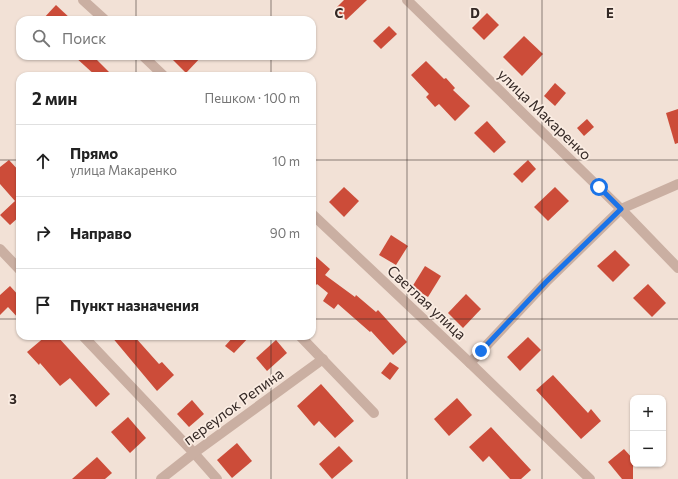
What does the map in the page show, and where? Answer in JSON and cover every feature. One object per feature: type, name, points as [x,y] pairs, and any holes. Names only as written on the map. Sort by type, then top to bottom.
[{"type":"street","points":[[83,0],[101,16]]},
{"type":"street","name":"улица Макаренко","points":[[407,0],[621,209],[678,268]]},
{"type":"street","points":[[147,60],[160,72]]},
{"type":"street","points":[[470,363],[546,282],[621,209],[678,184]]},
{"type":"street","name":"Светлая улица","points":[[316,218],[590,479]]},
{"type":"street","points":[[0,249],[16,266]]},
{"type":"street","points":[[87,340],[194,452],[217,479]]},
{"type":"street","points":[[304,340],[374,413]]},
{"type":"street","name":"переулок Репина","points":[[161,479],[194,452],[323,359]]},
{"type":"building","points":[[344,0],[367,0],[346,20],[335,9]]},
{"type":"building","points":[[56,5],[68,16],[46,16]]},
{"type":"building","points":[[487,13],[499,25],[484,40],[472,28]]},
{"type":"building","points":[[389,26],[397,34],[381,49],[373,41]]},
{"type":"building","points":[[524,36],[543,54],[522,76],[503,57]]},
{"type":"building","points":[[78,60],[97,60],[109,72],[92,72]]},
{"type":"building","points":[[173,60],[198,60],[187,72],[185,72]]},
{"type":"building","points":[[426,61],[444,79],[446,78],[455,88],[453,90],[470,106],[455,121],[439,104],[435,107],[426,97],[429,94],[411,75]]},
{"type":"building","points":[[555,83],[566,93],[555,106],[544,96]]},
{"type":"building","points":[[678,109],[678,143],[675,144],[666,113]]},
{"type":"building","points":[[587,119],[594,127],[584,136],[577,128]]},
{"type":"building","points":[[487,121],[506,142],[494,153],[474,133]]},
{"type":"building","points":[[9,160],[16,168],[16,220],[10,225],[0,215],[15,201],[0,184],[0,167]]},
{"type":"building","points":[[528,160],[536,169],[522,183],[513,174]]},
{"type":"building","points":[[344,187],[359,201],[344,217],[329,202]]},
{"type":"building","points":[[555,187],[569,201],[548,221],[534,207]]},
{"type":"building","points":[[391,235],[408,246],[396,265],[379,255]]},
{"type":"building","points":[[615,250],[630,265],[613,282],[597,266]]},
{"type":"building","points":[[316,257],[330,269],[325,275],[355,297],[356,295],[376,312],[378,310],[407,342],[393,355],[371,331],[370,332],[338,304],[334,309],[323,301],[328,293],[317,284],[316,285]]},
{"type":"building","points":[[425,266],[441,276],[428,297],[412,287]]},
{"type":"building","points":[[648,284],[666,303],[652,317],[633,298]]},
{"type":"building","points":[[10,286],[16,293],[16,316],[8,307],[0,315],[0,295]]},
{"type":"building","points":[[466,294],[481,309],[463,328],[448,313]]},
{"type":"building","points":[[528,337],[541,350],[520,371],[507,357]]},
{"type":"building","points":[[41,340],[61,340],[110,394],[96,407],[70,378],[60,386],[40,363],[39,365],[27,352]]},
{"type":"building","points":[[114,340],[138,340],[159,364],[162,362],[174,375],[157,391]]},
{"type":"building","points":[[230,340],[246,340],[234,353],[225,346]]},
{"type":"building","points":[[276,340],[287,353],[267,371],[256,358]]},
{"type":"building","points":[[390,362],[399,368],[390,380],[381,373]]},
{"type":"building","points":[[553,375],[588,413],[591,409],[601,421],[581,439],[536,390]]},
{"type":"building","points":[[321,384],[354,421],[335,438],[319,421],[314,426],[297,406]]},
{"type":"building","points":[[457,398],[472,415],[449,436],[434,419]]},
{"type":"building","points":[[192,400],[204,414],[189,427],[177,414]]},
{"type":"building","points":[[128,417],[146,438],[130,453],[111,432]]},
{"type":"building","points":[[491,427],[531,470],[521,479],[510,479],[489,456],[483,462],[469,447]]},
{"type":"building","points":[[237,443],[252,461],[232,478],[217,460]]},
{"type":"building","points":[[339,446],[353,461],[332,479],[319,464]]},
{"type":"building","points":[[624,449],[630,456],[630,467],[633,467],[633,479],[622,479],[608,462]]},
{"type":"building","points":[[97,457],[112,473],[105,479],[72,479]]},
{"type":"route","points":[[481,351],[546,282],[621,209],[599,187]]}]
